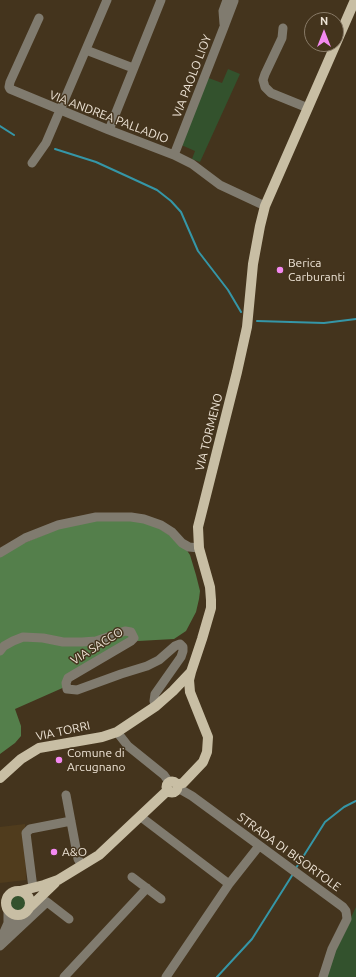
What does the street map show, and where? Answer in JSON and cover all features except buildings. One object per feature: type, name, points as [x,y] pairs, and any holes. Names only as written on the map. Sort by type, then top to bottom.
[{"type":"main road","name":"VIA TORMENO","points":[[117,732],[156,706],[191,672],[202,639],[211,604],[210,587],[199,548],[198,527],[247,327],[253,264],[265,206],[355,0]]},
{"type":"main road","points":[[58,880],[16,892],[7,897],[4,905],[14,915],[22,915],[27,912],[30,907],[58,880],[99,855],[173,786],[183,783],[202,762],[208,752],[208,737],[190,692],[189,680],[191,672]]},
{"type":"main road","points":[[180,684],[187,688],[190,692]]},
{"type":"main road","name":"VIA TORRI","points":[[0,778],[21,759],[39,748],[117,732]]},
{"type":"main road","points":[[0,892],[16,892],[26,894],[29,898],[30,907]]},
{"type":"street","points":[[32,163],[46,143],[107,0]]},
{"type":"street","points":[[109,130],[161,0]]},
{"type":"street","name":"VIA PAOLO LIOY","points":[[224,27],[223,11],[227,0]]},
{"type":"street","name":"VIA PAOLO LIOY","points":[[174,155],[234,1],[233,0]]},
{"type":"street","name":"VIA ANDREA PALLADIO","points":[[39,18],[9,87],[10,89],[18,94],[60,111],[174,155],[192,164],[220,185],[265,206]]},
{"type":"street","points":[[283,28],[282,38],[263,80],[265,87],[270,93],[308,108]]},
{"type":"street","points":[[86,50],[133,68]]},
{"type":"street","points":[[0,554],[25,538],[53,527],[96,517],[131,517],[144,519],[161,525],[172,532],[182,543],[189,547],[199,548]]},
{"type":"street","name":"VIA SACCO","points":[[0,650],[4,646],[23,637],[43,638],[63,642],[82,642],[96,641],[125,632],[131,632],[134,638],[131,641],[68,678],[66,683],[67,689],[77,690],[147,666],[160,660],[175,646],[180,644],[183,647],[183,652],[155,694],[154,704],[156,706]]},
{"type":"street","name":"STRADA DI BISORTOLE","points":[[117,732],[128,746],[164,775],[173,786],[192,796],[340,904],[346,911],[347,919],[332,949],[323,977]]},
{"type":"street","points":[[66,795],[78,859],[82,865]]},
{"type":"street","points":[[141,817],[229,884]]},
{"type":"street","points":[[33,888],[26,833],[30,829],[71,821]]},
{"type":"street","points":[[166,977],[229,884],[259,846]]},
{"type":"street","points":[[132,877],[161,899]]},
{"type":"street","points":[[64,977],[147,888]]},
{"type":"street","points":[[0,946],[47,902],[69,919]]},
{"type":"street","points":[[2,934],[8,923],[4,905]]},
{"type":"street","points":[[2,934],[22,915]]},
{"type":"shaded area","points":[[25,824],[26,880],[0,883],[0,827]]},
{"type":"green space","points":[[228,69],[240,74],[200,162],[192,159],[195,151],[179,144],[206,77],[222,83]]},
{"type":"green space","points":[[144,519],[182,543],[190,555],[200,591],[196,612],[186,631],[174,639],[138,641],[133,638],[68,678],[67,686],[15,709],[21,726],[21,736],[15,743],[0,754],[0,553],[77,521]]},
{"type":"green space","points":[[15,895],[21,895],[26,900],[24,909],[21,911],[15,911],[10,906],[10,900]]},
{"type":"green space","points":[[356,907],[356,977],[325,977],[328,965]]},
{"type":"waterway","points":[[0,126],[14,135]]},
{"type":"waterway","points":[[55,149],[96,162],[157,190],[171,201],[181,212],[198,251],[228,290],[241,312]]},
{"type":"waterway","points":[[257,321],[324,323],[356,319]]},
{"type":"waterway","points":[[296,868],[325,822],[344,807],[356,801]]},
{"type":"waterway","points":[[217,977],[252,939],[293,874]]},
{"type":"place","name":"Berica Carburanti","points":[[280,270]]},
{"type":"place","name":"Comune di Arcugnano","points":[[59,760]]},
{"type":"place","name":"A&O","points":[[54,852]]}]
